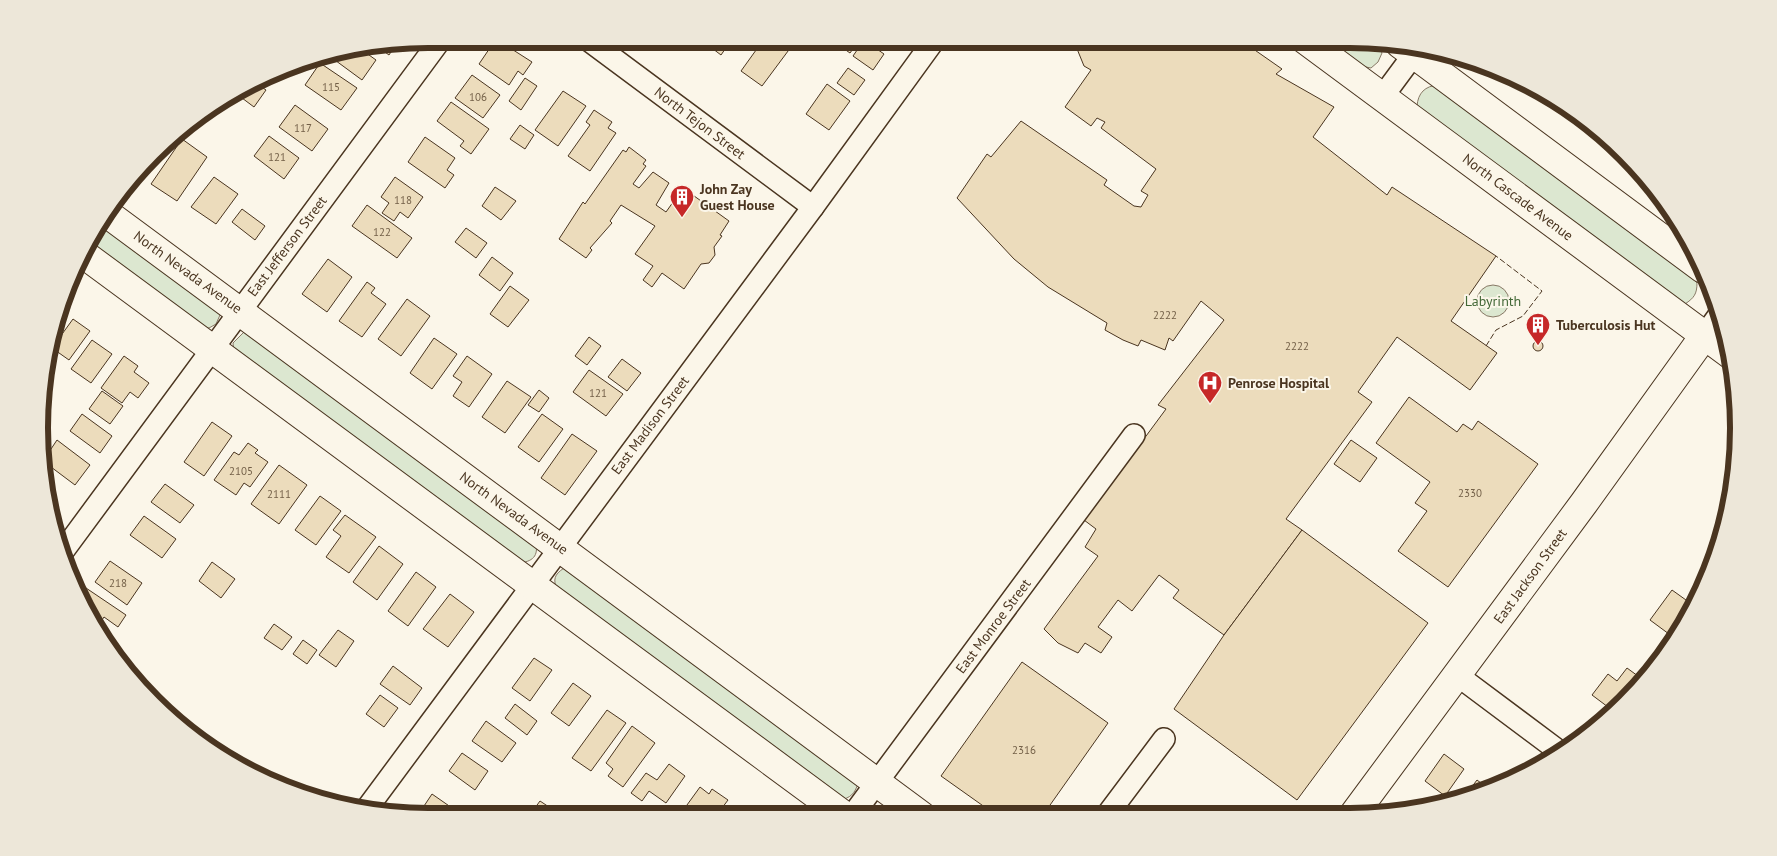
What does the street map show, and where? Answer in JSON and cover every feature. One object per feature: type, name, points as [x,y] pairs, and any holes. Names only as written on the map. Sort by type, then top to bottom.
[{"type":"main road","name":"North Cascade Avenue","points":[[1316,48],[1716,328]]},
{"type":"main road","points":[[1419,54],[1689,259]]},
{"type":"main road","name":"North Nevada Avenue","points":[[112,217],[560,546],[912,808]]},
{"type":"main road","points":[[88,258],[835,808]]},
{"type":"main road","name":"East Jackson Street","points":[[1358,808],[1716,328]]},
{"type":"street","name":"East Jefferson Street","points":[[67,546],[239,310],[434,48]]},
{"type":"street","name":"North Tejon Street","points":[[599,48],[813,207]]},
{"type":"street","name":"East Madison Street","points":[[370,804],[813,207],[928,48]]},
{"type":"street","points":[[1383,96],[1408,53]]},
{"type":"street","name":"East Monroe Street","points":[[858,808],[1134,435]]},
{"type":"street","points":[[1457,675],[1554,748]]},
{"type":"street","points":[[1112,808],[1164,739]]},
{"type":"green space","points":[[1336,48],[1380,49],[1382,53],[1378,62],[1371,68],[1361,66]]},
{"type":"green space","points":[[1438,85],[1675,260],[1697,283],[1696,293],[1693,298],[1685,304],[1677,302],[1417,106],[1423,91]]},
{"type":"green space","points":[[107,225],[217,306],[220,315],[216,324],[209,328],[199,327],[93,248]]},
{"type":"green space","name":"Labyrinth","points":[[1493,285],[1499,286],[1504,290],[1508,295],[1508,307],[1504,312],[1499,316],[1493,317],[1487,316],[1482,312],[1478,307],[1477,301],[1478,295],[1482,290],[1487,286]]},
{"type":"green space","points":[[244,332],[535,540],[535,556],[529,561],[520,563],[234,353],[233,343]]},
{"type":"green space","points":[[564,568],[858,783],[854,793],[840,800],[557,590],[555,578]]},
{"type":"building","points":[[490,48],[510,48],[532,62],[523,75],[518,71],[509,85],[479,64]]},
{"type":"building","points":[[712,48],[726,48],[721,55]]},
{"type":"building","points":[[758,48],[790,48],[762,86],[741,71]]},
{"type":"building","points":[[843,48],[854,48],[850,53]]},
{"type":"building","points":[[858,48],[875,48],[884,54],[873,70],[853,56]]},
{"type":"building","points":[[1077,48],[1252,48],[1282,69],[1276,74],[1334,107],[1313,137],[1387,195],[1392,187],[1496,256],[1451,321],[1497,353],[1470,390],[1397,337],[1358,392],[1372,402],[1286,519],[1302,530],[1224,635],[1173,598],[1179,590],[1159,575],[1132,611],[1118,600],[1098,627],[1112,637],[1101,653],[1085,643],[1078,653],[1058,643],[1044,629],[1098,556],[1085,547],[1096,529],[1084,520],[1166,409],[1158,405],[1224,320],[1201,301],[1173,341],[1169,338],[1165,350],[1141,340],[1138,346],[1123,340],[1105,330],[1107,323],[1048,287],[1014,259],[957,198],[987,154],[991,157],[1021,121],[1107,180],[1104,185],[1134,206],[1141,207],[1148,195],[1141,191],[1156,169],[1101,128],[1105,122],[1097,118],[1091,126],[1065,107],[1091,70],[1084,66]]},
{"type":"building","points":[[393,49],[389,55],[383,50]]},
{"type":"building","points":[[366,53],[376,60],[362,80],[334,59]]},
{"type":"building","points":[[320,63],[357,88],[341,110],[305,85]]},
{"type":"building","points":[[848,68],[865,80],[854,95],[837,83]]},
{"type":"building","points":[[472,75],[500,95],[483,118],[455,98]]},
{"type":"building","points":[[525,78],[537,86],[521,110],[509,101]]},
{"type":"building","points":[[827,84],[850,101],[829,130],[806,114]]},
{"type":"building","points":[[261,87],[266,90],[254,107],[240,97]]},
{"type":"building","points":[[563,91],[586,106],[558,146],[535,130]]},
{"type":"building","points":[[451,102],[489,129],[471,154],[460,146],[464,141],[437,121]]},
{"type":"building","points":[[295,105],[328,129],[312,151],[279,127]]},
{"type":"building","points":[[594,110],[612,122],[608,128],[616,133],[590,171],[568,156],[590,125],[586,122]]},
{"type":"building","points":[[520,125],[534,135],[525,149],[510,139]]},
{"type":"building","points":[[269,136],[299,158],[284,179],[254,156]]},
{"type":"building","points":[[425,137],[455,158],[447,170],[454,175],[445,188],[408,162]]},
{"type":"building","points":[[182,139],[207,157],[177,201],[151,184]]},
{"type":"building","name":"John Zay Guest House","points":[[629,147],[646,160],[643,164],[646,166],[633,184],[639,188],[653,172],[669,183],[656,205],[666,212],[683,188],[729,221],[714,247],[715,255],[709,263],[701,264],[684,289],[662,273],[652,287],[643,280],[653,266],[635,254],[655,226],[621,205],[610,221],[612,223],[590,248],[592,250],[586,258],[559,239],[583,202],[585,204],[623,150],[626,152]]},
{"type":"building","points":[[214,177],[238,194],[216,224],[191,207]]},
{"type":"building","points":[[395,177],[423,197],[408,218],[400,212],[394,221],[382,213],[389,203],[381,197]]},
{"type":"building","points":[[495,187],[516,201],[501,220],[482,206]]},
{"type":"building","points":[[367,205],[412,238],[397,258],[352,226]]},
{"type":"building","points":[[242,209],[265,226],[255,240],[232,222]]},
{"type":"building","points":[[466,228],[487,243],[476,258],[455,242]]},
{"type":"building","points":[[492,257],[513,273],[500,291],[479,275]]},
{"type":"building","points":[[328,259],[352,277],[327,312],[302,294]]},
{"type":"building","points":[[367,282],[375,288],[371,293],[386,304],[362,337],[339,321]]},
{"type":"building","points":[[510,286],[529,300],[508,327],[490,314]]},
{"type":"building","points":[[407,299],[430,316],[401,356],[378,339]]},
{"type":"building","points":[[73,319],[90,331],[69,360],[56,351],[58,340]]},
{"type":"building","points":[[589,337],[601,346],[587,365],[575,356]]},
{"type":"building","points":[[434,338],[457,354],[432,389],[410,373]]},
{"type":"building","points":[[92,340],[112,354],[91,383],[71,369]]},
{"type":"building","name":"Tuberculosis Hut","points":[[1536,341],[1540,341],[1543,346],[1542,350],[1536,351],[1533,348],[1533,344]]},
{"type":"building","points":[[124,356],[138,366],[134,372],[149,383],[138,398],[130,392],[122,403],[101,388]]},
{"type":"building","points":[[467,356],[492,374],[469,407],[453,396],[462,382],[453,376]]},
{"type":"building","points":[[622,359],[641,373],[627,391],[608,377]]},
{"type":"building","points":[[589,370],[623,394],[606,416],[573,392]]},
{"type":"building","points":[[507,381],[531,397],[505,433],[482,417]]},
{"type":"building","points":[[539,390],[549,398],[539,412],[528,405]]},
{"type":"building","points":[[102,391],[123,406],[110,424],[89,409]]},
{"type":"building","points":[[1409,397],[1457,432],[1463,424],[1472,430],[1478,421],[1538,464],[1448,587],[1398,551],[1427,511],[1415,503],[1430,482],[1376,443]]},
{"type":"building","points":[[82,414],[112,436],[100,453],[70,431]]},
{"type":"building","points":[[542,414],[563,429],[539,462],[518,447]]},
{"type":"building","points":[[212,422],[232,436],[204,476],[184,462]]},
{"type":"building","points":[[572,434],[597,451],[565,495],[541,478]]},
{"type":"building","points":[[57,440],[90,465],[75,485],[50,466],[48,453]]},
{"type":"building","points":[[1351,440],[1377,458],[1360,482],[1334,464]]},
{"type":"building","points":[[248,443],[258,450],[255,453],[268,462],[250,487],[244,483],[236,495],[214,480],[234,452],[239,455]]},
{"type":"building","points":[[279,465],[307,485],[279,524],[251,504]]},
{"type":"building","points":[[165,484],[194,505],[180,523],[151,502]]},
{"type":"building","points":[[320,496],[341,511],[316,545],[295,530]]},
{"type":"building","points":[[345,515],[376,537],[349,573],[326,557],[341,536],[333,530]]},
{"type":"building","points":[[144,516],[176,539],[162,558],[130,535]]},
{"type":"building","points":[[1302,530],[1428,623],[1297,800],[1174,709],[1224,635]]},
{"type":"building","points":[[379,546],[403,564],[377,600],[353,582]]},
{"type":"building","points":[[110,561],[142,583],[127,605],[95,582]]},
{"type":"building","points":[[212,562],[235,579],[221,598],[199,581]]},
{"type":"building","points":[[416,572],[436,587],[408,626],[388,611]]},
{"type":"building","points":[[86,588],[126,615],[118,627],[104,617],[101,622],[84,591]]},
{"type":"building","points":[[1672,590],[1687,601],[1669,634],[1650,620]]},
{"type":"building","points":[[450,594],[474,612],[448,647],[423,629]]},
{"type":"building","points":[[274,624],[292,637],[282,650],[264,638]]},
{"type":"building","points":[[338,630],[354,641],[336,667],[319,655]]},
{"type":"building","points":[[303,640],[317,650],[307,664],[293,654]]},
{"type":"building","points":[[534,658],[552,670],[530,701],[512,688]]},
{"type":"building","points":[[1022,662],[1108,723],[1048,808],[986,808],[941,776]]},
{"type":"building","points":[[393,666],[422,688],[410,705],[380,684]]},
{"type":"building","points":[[1627,668],[1638,676],[1608,707],[1592,695],[1608,674],[1617,681]]},
{"type":"building","points":[[573,683],[591,696],[569,726],[551,713]]},
{"type":"building","points":[[380,695],[398,708],[384,727],[366,714]]},
{"type":"building","points":[[515,704],[537,721],[527,735],[505,718]]},
{"type":"building","points":[[607,710],[626,723],[591,771],[572,758]]},
{"type":"building","points":[[486,721],[516,743],[502,762],[472,741]]},
{"type":"building","points":[[632,726],[655,743],[623,787],[608,776],[613,769],[606,763]]},
{"type":"building","points":[[462,753],[488,771],[475,790],[449,771]]},
{"type":"building","points":[[1444,754],[1464,769],[1445,796],[1425,781]]},
{"type":"building","points":[[669,764],[685,776],[666,803],[649,791],[642,801],[631,793],[646,773],[657,780]]},
{"type":"building","points":[[1477,780],[1482,784],[1471,788]]},
{"type":"building","points":[[700,787],[709,794],[712,789],[728,800],[722,808],[685,808]]},
{"type":"building","points":[[432,794],[452,808],[428,808],[423,808]]},
{"type":"building","points":[[540,801],[550,808],[535,808]]},
{"type":"fence","points":[[1486,346],[1496,330],[1523,316],[1542,291],[1496,256]]},
{"type":"place","name":"John Zay Guest House","points":[[682,218]]},
{"type":"place","name":"Tuberculosis Hut","points":[[1538,346]]},
{"type":"place","name":"Penrose Hospital","points":[[1210,404]]}]
